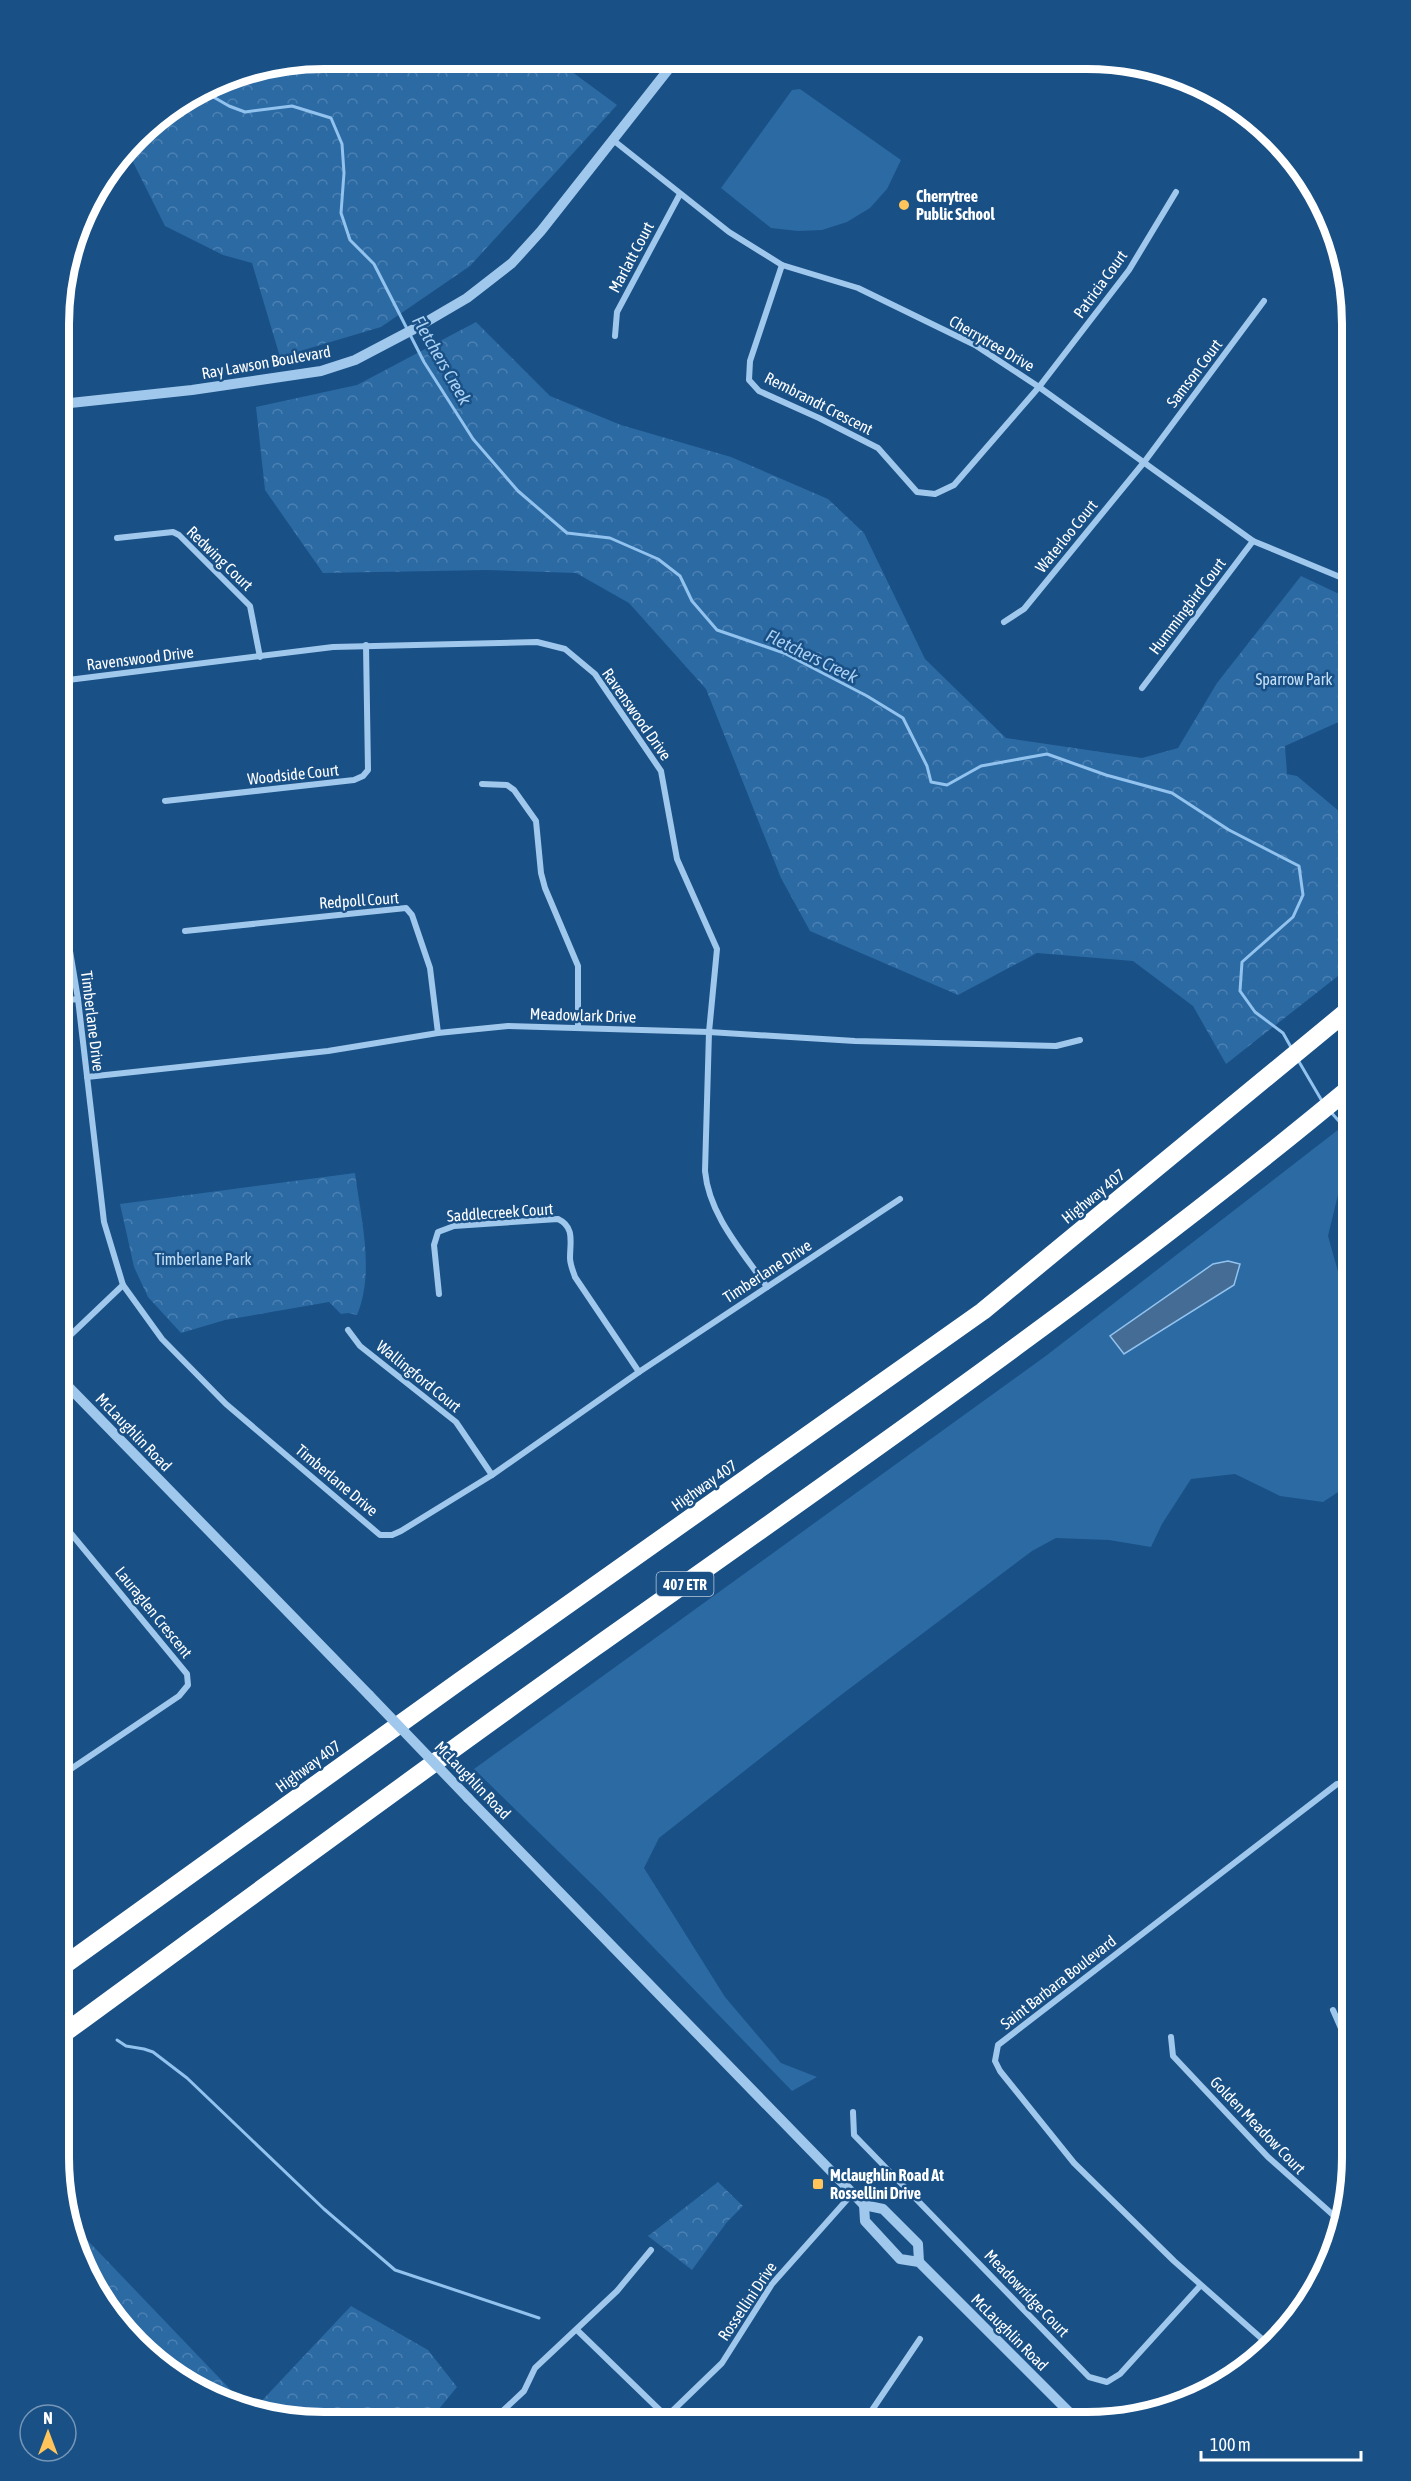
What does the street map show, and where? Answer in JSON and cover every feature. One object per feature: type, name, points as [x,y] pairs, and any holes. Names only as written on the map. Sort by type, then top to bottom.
[{"type":"highway","name":"Highway 407","points":[[69,1963],[457,1683],[983,1311],[1342,1016]]},
{"type":"highway","name":"407 ETR","points":[[69,2030],[509,1709],[808,1497],[1123,1267],[1342,1094]]},
{"type":"street","name":"Ray Lawson Boulevard","points":[[69,403],[192,390],[321,371],[355,360],[430,320],[467,298],[512,263],[541,231],[669,69]]},
{"type":"street","name":"Cherrytree Drive","points":[[613,140],[729,232],[782,265],[858,288],[975,345],[1040,387],[1253,540],[1342,578]]},
{"type":"street","name":"Patricia Court","points":[[1040,387],[1129,270],[1176,192]]},
{"type":"street","name":"Marlatt Court","points":[[615,336],[617,312],[680,194]]},
{"type":"street","name":"Rembrandt Crescent","points":[[782,265],[750,361],[749,380],[759,391],[878,448],[917,492],[935,494],[954,485],[1040,387]]},
{"type":"street","name":"Samson Court","points":[[1145,461],[1264,301]]},
{"type":"street","name":"Waterloo Court","points":[[1004,622],[1024,609],[1145,461]]},
{"type":"street","name":"Redwing Court","points":[[117,538],[173,532],[179,535],[250,606],[260,657]]},
{"type":"street","name":"Hummingbird Court","points":[[1142,688],[1253,540]]},
{"type":"street","name":"Ravenswood Drive","points":[[69,680],[333,647],[537,642],[565,649],[595,674],[661,771],[677,859],[717,949],[709,1032],[705,1171],[707,1192],[717,1213],[766,1287]]},
{"type":"street","name":"Woodside Court","points":[[165,801],[354,780],[363,776],[368,770],[366,645]]},
{"type":"street","points":[[482,784],[507,785],[514,790],[536,821],[541,873],[545,888],[578,966],[578,1027]]},
{"type":"street","name":"Redpoll Court","points":[[185,931],[406,908],[412,915],[430,968],[438,1033]]},
{"type":"street","name":"Timberlane Drive","points":[[69,945],[78,999],[104,1222],[123,1285],[162,1339],[226,1404],[380,1535],[392,1535],[401,1531],[492,1476],[639,1372],[900,1199]]},
{"type":"street","points":[[69,1000],[78,999]]},
{"type":"street","name":"Meadowlark Drive","points":[[87,1077],[328,1051],[438,1033],[508,1026],[709,1032],[855,1041],[1056,1046],[1080,1040]]},
{"type":"street","name":"Saddlecreek Court","points":[[439,1294],[434,1245],[438,1232],[454,1226],[558,1219],[566,1223],[570,1231],[570,1259],[575,1277],[639,1372]]},
{"type":"street","points":[[69,1336],[123,1285]]},
{"type":"street","name":"Wallingford Court","points":[[348,1330],[360,1346],[456,1422],[492,1476]]},
{"type":"street","name":"McLaughlin Road","points":[[69,1387],[852,2193],[864,2205],[883,2208],[918,2244],[919,2262]]},
{"type":"street","name":"Lauraglen Crescent","points":[[69,1531],[187,1674],[188,1685],[179,1696],[70,1770]]},
{"type":"street","name":"Saint Barbara Boulevard","points":[[1264,2340],[1200,2286],[1074,2163],[1000,2071],[995,2061],[998,2045],[1337,1784],[1342,1783]]},
{"type":"street","points":[[1333,2010],[1342,2031]]},
{"type":"street","name":"Golden Meadow Court","points":[[1171,2037],[1173,2056],[1268,2157],[1335,2216]]},
{"type":"street","name":"Meadowridge Court","points":[[853,2112],[854,2135],[1089,2377],[1107,2382],[1120,2374],[1200,2286]]},
{"type":"street","name":"Rossellini Drive","points":[[674,2412],[722,2363],[772,2284],[852,2193]]},
{"type":"street","name":"McLaughlin Road","points":[[864,2205],[865,2221],[900,2259],[919,2262],[1069,2412]]},
{"type":"street","points":[[502,2412],[524,2391],[536,2368],[617,2291],[651,2250]]},
{"type":"street","points":[[577,2330],[658,2412]]},
{"type":"street","points":[[871,2412],[920,2339]]},
{"type":"green space","points":[[324,69],[568,69],[617,105],[470,266],[381,327],[280,357],[252,263],[223,255],[165,226],[131,158],[156,132],[196,103],[226,88],[258,78],[290,71]]},
{"type":"green space","points":[[800,89],[901,160],[887,189],[870,208],[847,222],[822,230],[798,231],[771,228],[721,188],[792,90]]},
{"type":"green space","name":"Sparrow Park","points":[[476,322],[550,396],[621,425],[731,457],[828,499],[864,533],[925,659],[1006,738],[1142,758],[1178,748],[1217,683],[1301,576],[1342,595],[1342,720],[1285,746],[1287,774],[1297,776],[1342,814],[1342,973],[1226,1064],[1193,1006],[1133,961],[1037,953],[958,995],[810,931],[781,878],[706,689],[629,603],[576,573],[487,570],[323,573],[265,490],[256,407],[357,385]]},
{"type":"green space","points":[[1342,1127],[1342,1178],[1328,1236],[1342,1279],[1342,1490],[1323,1502],[1280,1496],[1235,1474],[1191,1479],[1162,1524],[1151,1547],[1109,1540],[1056,1538],[1032,1551],[841,1695],[659,1838],[644,1868],[725,1997],[781,2063],[817,2077],[792,2091],[601,1893],[474,1769],[1047,1355]]},
{"type":"green space","name":"Timberlane Park","points":[[355,1173],[366,1263],[365,1281],[357,1315],[341,1314],[329,1302],[225,1320],[181,1333],[148,1297],[134,1267],[120,1204]]},
{"type":"green space","points":[[718,2182],[743,2206],[727,2222],[692,2270],[648,2236]]},
{"type":"green space","points":[[81,2234],[237,2396],[211,2386],[182,2369],[156,2349],[132,2325],[103,2285],[88,2255]]},
{"type":"green space","points":[[351,2306],[428,2350],[457,2387],[436,2412],[324,2412],[290,2410],[259,2403]]},
{"type":"shaded area","points":[[1228,1261],[1240,1264],[1234,1285],[1124,1354],[1110,1336],[1213,1264]]},
{"type":"waterway","name":"Fletchers Creek","points":[[210,95],[245,112],[292,106],[331,118],[342,144],[344,173],[341,213],[350,240],[374,264],[424,362],[473,439],[518,491],[567,533],[610,538],[658,559],[680,576],[692,601],[717,630],[784,653],[867,696],[903,718],[927,766],[931,782],[947,785],[981,766],[1047,754],[1106,775],[1172,793],[1229,830],[1299,866],[1303,895],[1293,917],[1242,962],[1240,991],[1255,1012],[1283,1033],[1292,1049]]},
{"type":"waterway","name":"Fletchers Creek","points":[[1298,1060],[1322,1101]]},
{"type":"waterway","name":"Fletchers Creek","points":[[1330,1111],[1342,1125]]},
{"type":"waterway","points":[[117,2040],[126,2046],[153,2052],[187,2078],[324,2209],[395,2270],[539,2318]]},
{"type":"place","name":"Cherrytree Public School","points":[[904,205]]},
{"type":"place","name":"Mclaughlin Road At Rossellini Drive","points":[[818,2184]]}]
